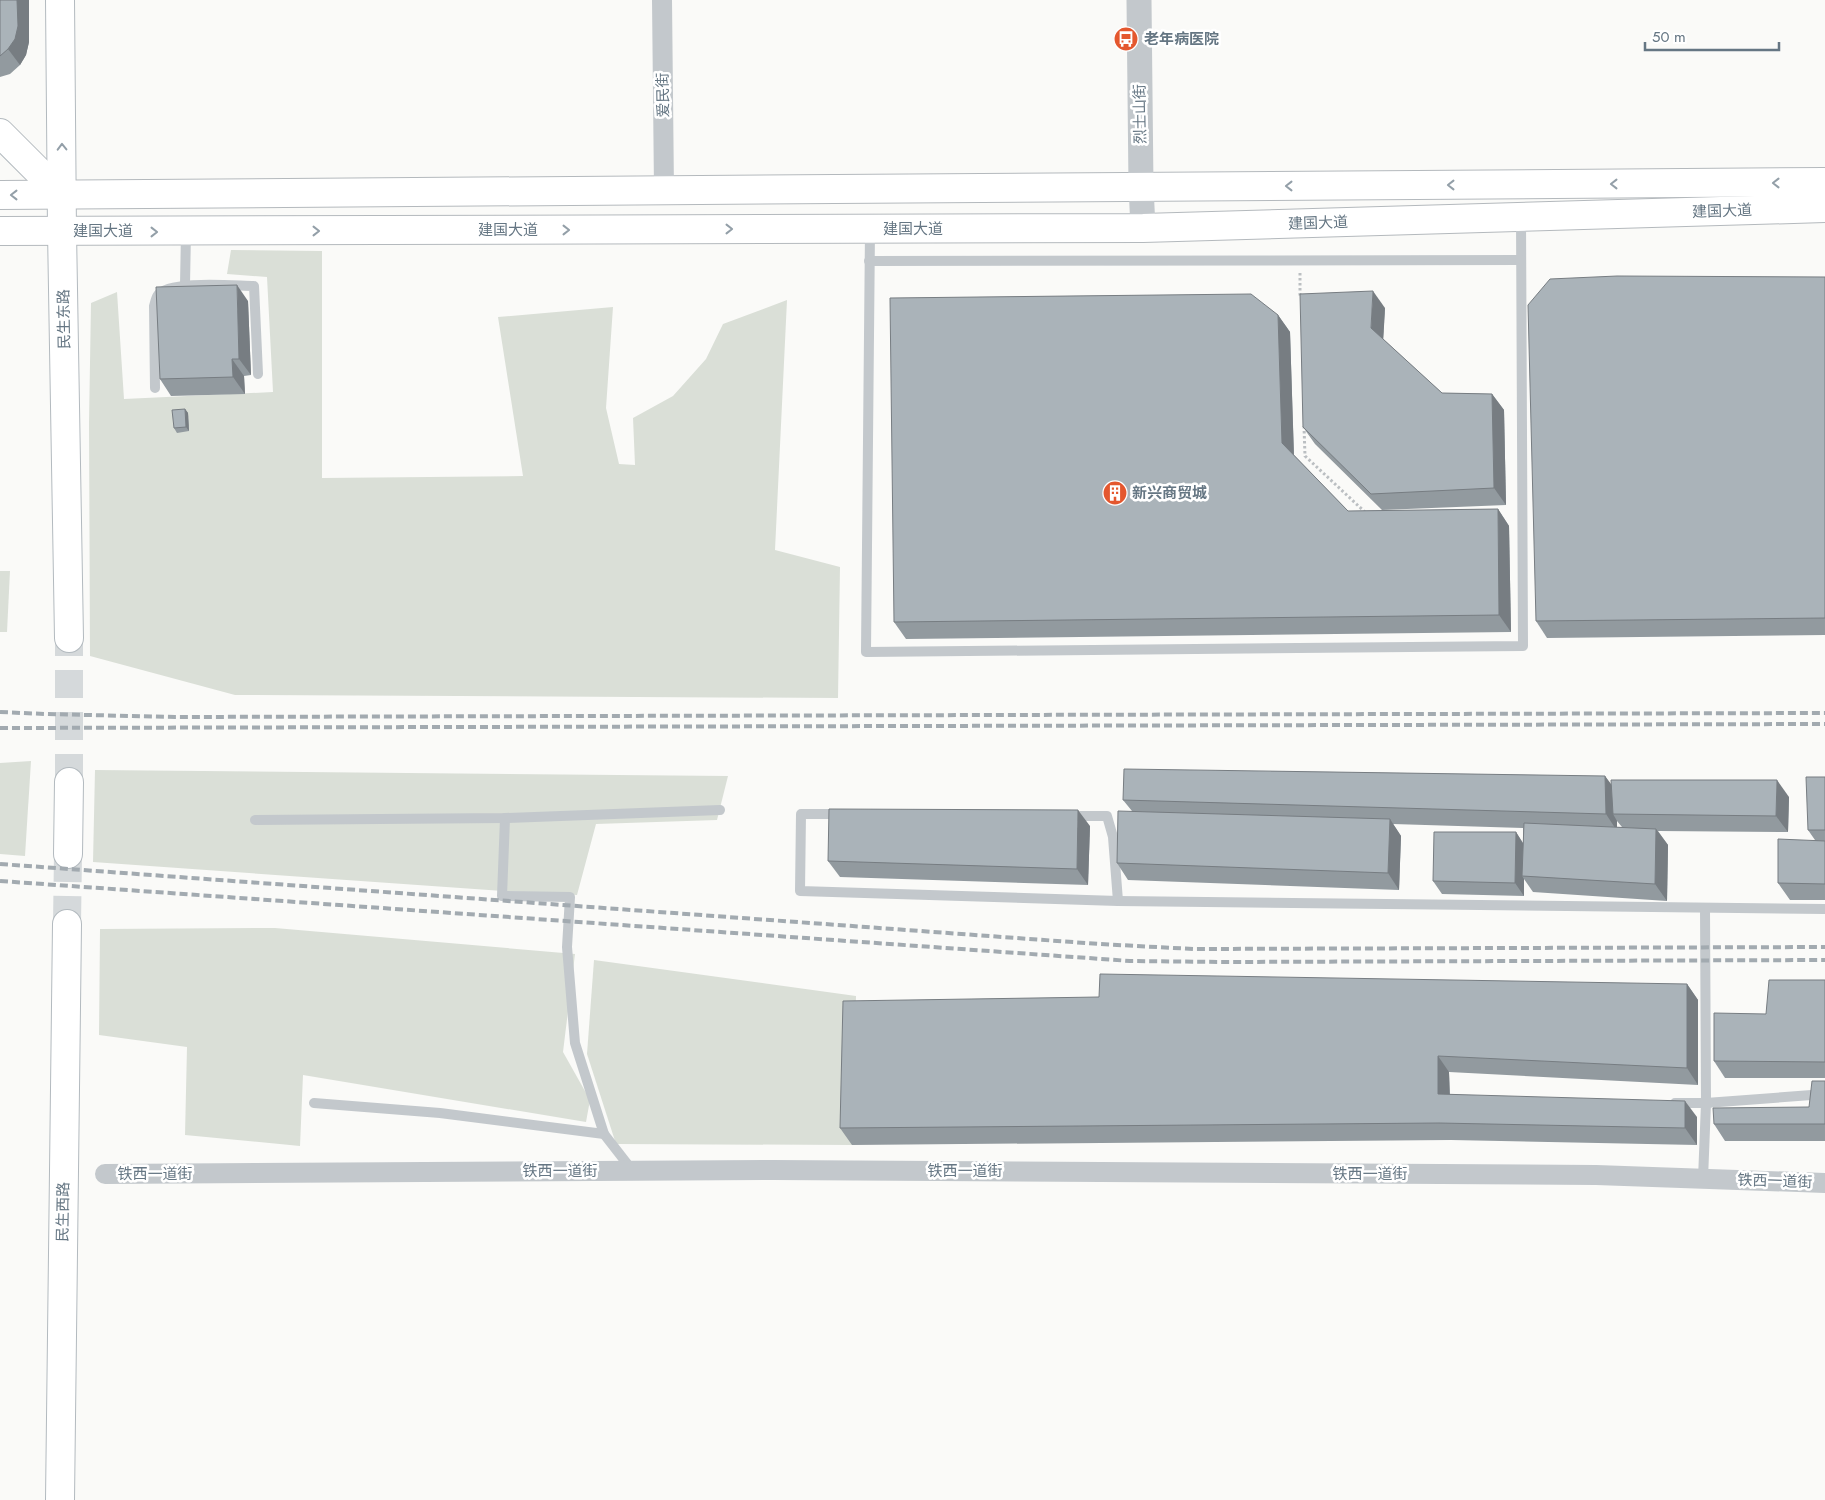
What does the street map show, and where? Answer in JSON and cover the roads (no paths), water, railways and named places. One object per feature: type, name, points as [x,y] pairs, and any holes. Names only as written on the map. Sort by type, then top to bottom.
[{"type":"main road","name":"民生东路","points":[[60,0],[69,638]]},
{"type":"main road","points":[[0,134],[62,195]]},
{"type":"main road","name":"建国大道","points":[[0,195],[1825,182]]},
{"type":"main road","name":"建国大道","points":[[0,232],[1143,228],[1825,208]]},
{"type":"main road","points":[[68,854],[69,782]]},
{"type":"main road","name":"民生西路","points":[[60,1500],[67,924]]},
{"type":"street","name":"爱民街","points":[[662,0],[664,190]]},
{"type":"street","name":"烈士山街","points":[[1139,0],[1143,228]]},
{"type":"street","name":"铁西一道街","points":[[105,1174],[784,1170],[1596,1175],[1825,1183]]},
{"type":"lane","points":[[870,229],[866,652],[1523,646],[1521,217]]},
{"type":"lane","points":[[185,285],[186,232]]},
{"type":"lane","points":[[869,261],[1521,260]]},
{"type":"lane","points":[[155,388],[154,306],[158,294],[167,289],[185,285],[254,286],[258,374]]},
{"type":"lane","points":[[255,820],[505,818],[720,810]]},
{"type":"lane","points":[[850,814],[801,814],[800,891],[1118,901],[1355,902],[1825,909]]},
{"type":"lane","points":[[1058,816],[1107,816],[1113,837],[1118,901]]},
{"type":"lane","points":[[505,818],[502,896],[570,897],[567,947],[575,1043],[604,1134],[632,1171]]},
{"type":"lane","points":[[1703,1179],[1706,1103],[1706,908]]},
{"type":"lane","points":[[1667,1103],[1706,1103],[1825,1094]]},
{"type":"lane","points":[[314,1104],[440,1113],[604,1134]]},
{"type":"tunnel","points":[[69,638],[69,782]]},
{"type":"tunnel","points":[[67,924],[68,854]]},
{"type":"railway","points":[[0,712],[175,717],[1825,713]]},
{"type":"railway","points":[[0,728],[1825,724]]},
{"type":"railway","points":[[0,864],[1099,944],[1194,949],[1825,947]]},
{"type":"railway","points":[[0,881],[1130,961],[1825,960]]},
{"type":"place","name":"老年病医院","points":[[1126,39]]},
{"type":"place","name":"新兴商贸城","points":[[1115,493]]}]
